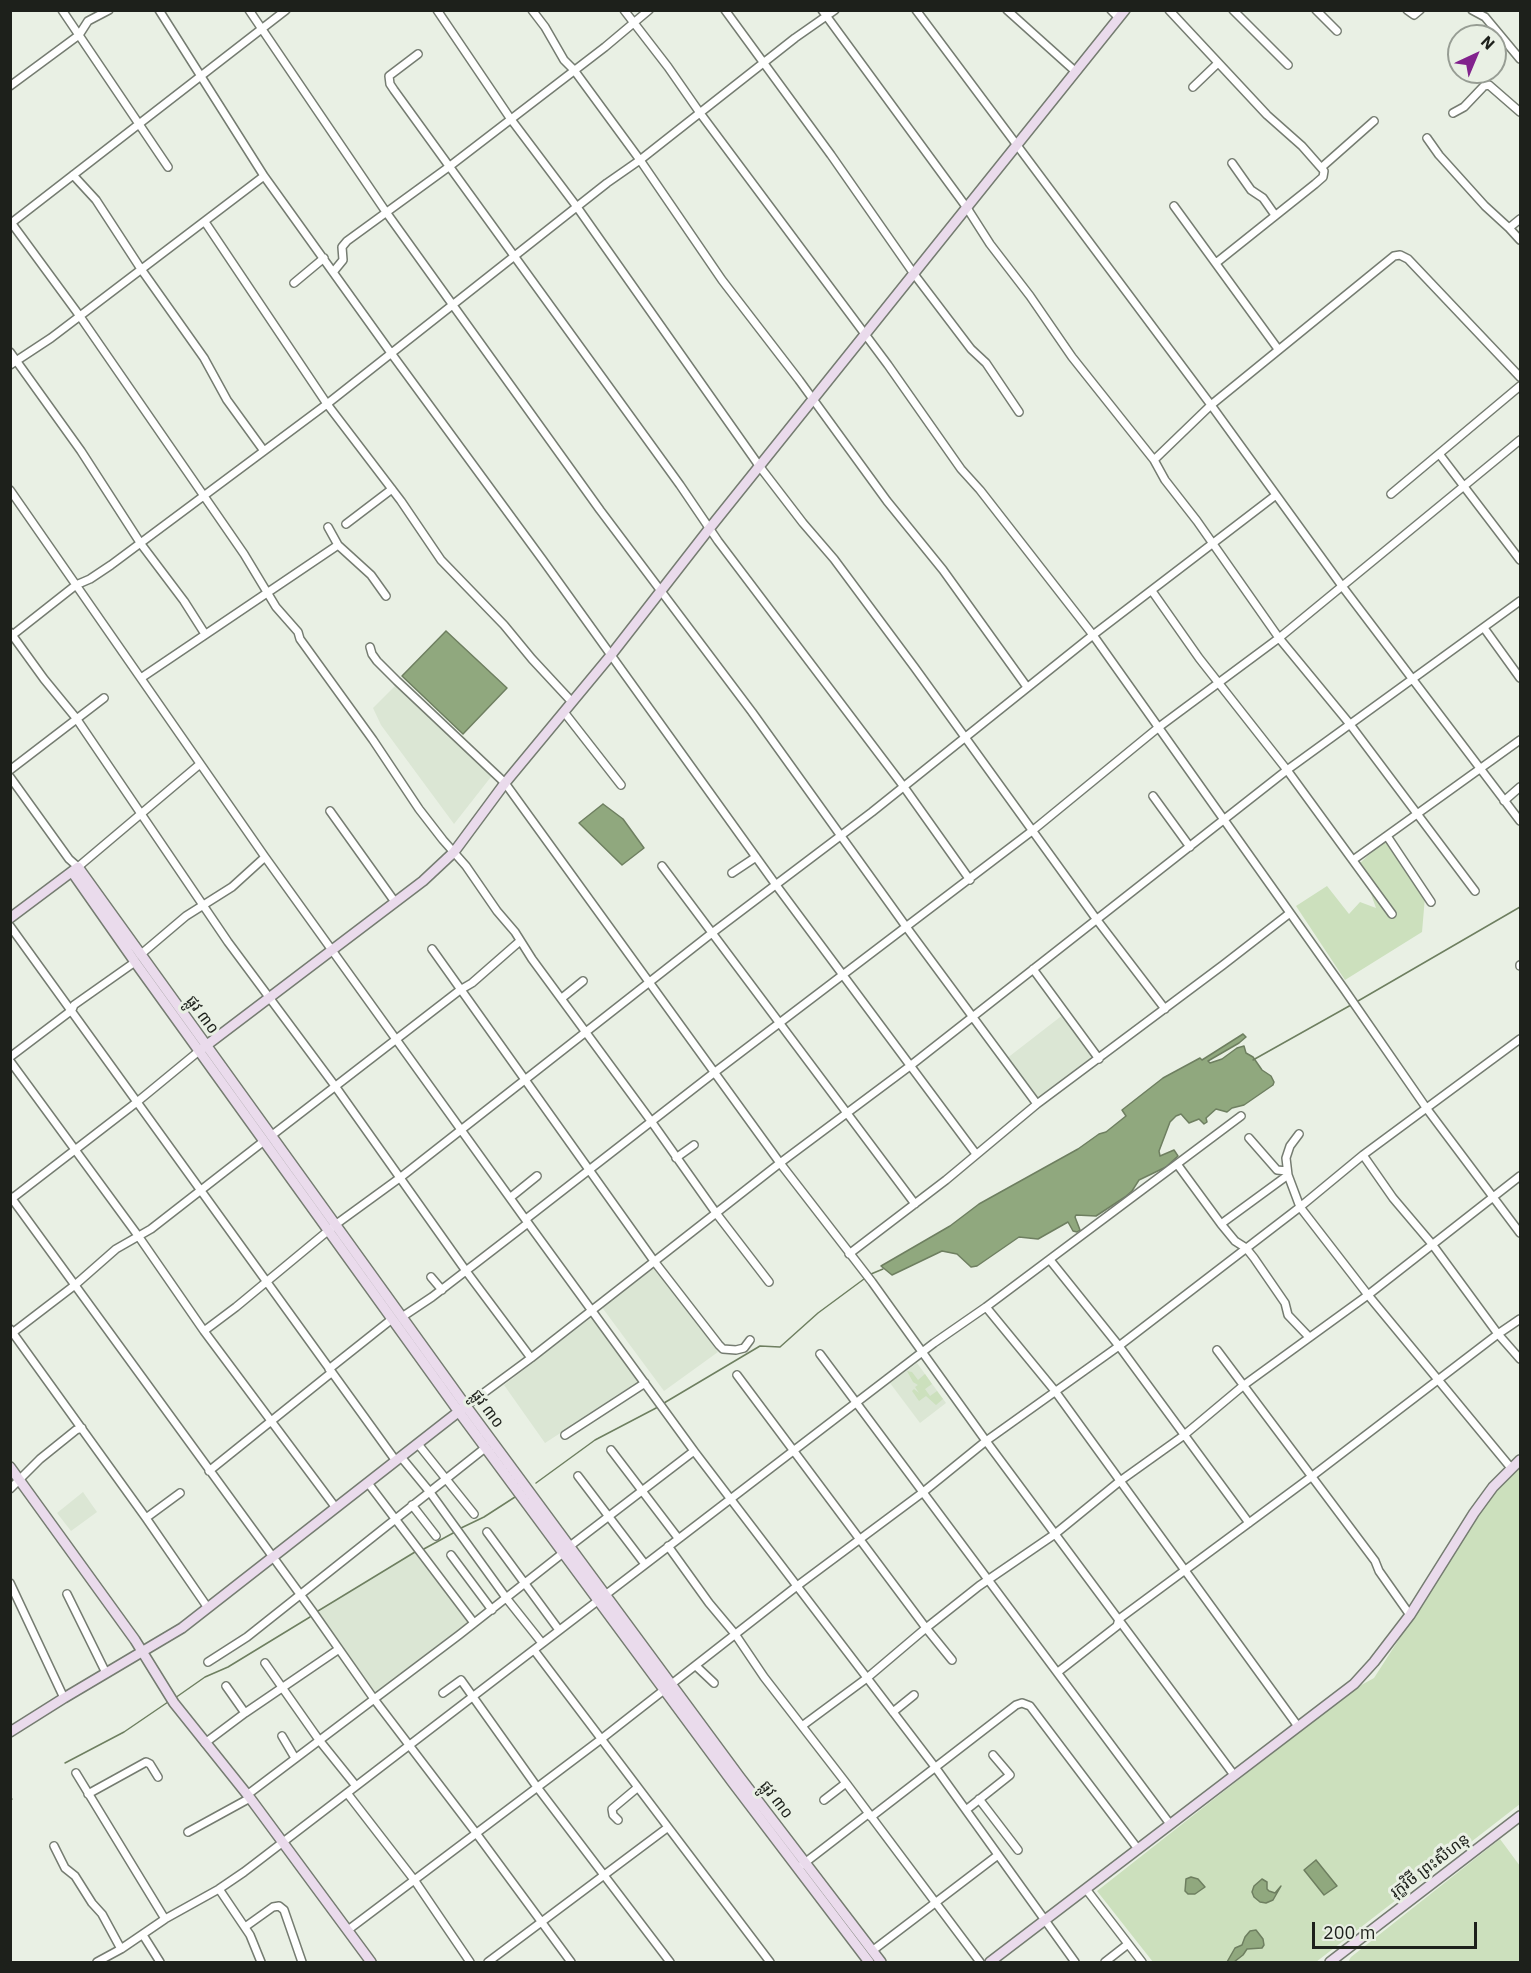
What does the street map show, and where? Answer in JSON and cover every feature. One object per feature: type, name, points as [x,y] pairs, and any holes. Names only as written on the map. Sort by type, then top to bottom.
[{"type":"street","points":[[62,10],[168,168]]},
{"type":"street","points":[[10,86],[79,35],[88,21],[109,10]]},
{"type":"street","points":[[159,10],[264,176],[334,271],[391,354],[776,885],[976,1154]]},
{"type":"street","points":[[249,10],[386,212],[661,593],[752,712],[1037,1104]]},
{"type":"street","points":[[286,10],[11,222],[79,315],[268,593],[298,632],[312,656],[419,809],[520,941],[716,1213],[769,1282]]},
{"type":"street","points":[[437,10],[510,118],[577,207],[760,467],[840,567],[1097,920],[1165,1009]]},
{"type":"street","points":[[532,10],[564,60],[574,70],[639,160],[716,272],[814,400],[887,501],[943,570],[1027,687]]},
{"type":"street","points":[[624,10],[962,470],[1093,635],[1427,1109],[1521,1233]]},
{"type":"street","points":[[334,271],[343,260],[342,247],[347,241],[450,166],[605,47],[649,10]]},
{"type":"street","points":[[725,10],[914,274],[971,349],[986,363],[1018,412]]},
{"type":"street","points":[[531,1358],[466,1271],[270,996],[228,942],[76,718],[11,634],[76,585],[90,579],[141,544],[327,404],[577,207],[764,64],[824,14],[835,10]]},
{"type":"street","points":[[916,10],[1342,586],[1521,821]]},
{"type":"street","points":[[1007,10],[1076,72]]},
{"type":"street","points":[[571,1962],[374,1699],[11,1198],[77,1150],[202,1048],[423,881],[454,852],[502,780],[611,655],[709,529],[1122,14],[1111,10]]},
{"type":"street","points":[[1168,10],[1267,115],[1302,146],[1324,171],[1323,177],[1216,263]]},
{"type":"street","points":[[1233,10],[1288,65]]},
{"type":"street","points":[[1407,10],[1414,15],[1420,10]]},
{"type":"street","points":[[1472,10],[1485,18],[1521,59]]},
{"type":"street","points":[[1317,11],[1337,31]]},
{"type":"street","points":[[824,14],[967,208],[990,244],[1030,296],[1072,357],[1154,460],[1165,480],[1279,638],[1349,723],[1475,891]]},
{"type":"street","points":[[418,54],[389,76],[390,84],[680,485],[709,529],[904,787],[970,880]]},
{"type":"street","points":[[1193,87],[1218,63]]},
{"type":"street","points":[[1453,114],[1464,107],[1484,86],[1489,85],[1521,112]]},
{"type":"street","points":[[1322,167],[1374,121]]},
{"type":"street","points":[[1427,138],[1439,155],[1485,206],[1521,240]]},
{"type":"street","points":[[1232,163],[1251,190],[1263,198],[1275,215]]},
{"type":"street","points":[[73,175],[96,200],[204,358],[227,400],[264,451]]},
{"type":"street","points":[[14,363],[264,176]]},
{"type":"street","points":[[1174,206],[1278,349]]},
{"type":"street","points":[[1509,228],[1521,219]]},
{"type":"street","points":[[205,222],[327,404],[392,489],[441,560],[504,625],[572,702]]},
{"type":"street","points":[[1154,460],[1210,405],[1391,258],[1400,255],[1408,259],[1521,377]]},
{"type":"street","points":[[294,282],[324,258]]},
{"type":"street","points":[[10,352],[14,363],[81,451],[141,544],[206,634]]},
{"type":"street","points":[[1391,494],[1521,386]]},
{"type":"street","points":[[209,1471],[397,1318],[442,1290],[651,1121],[970,880],[1159,727],[1279,638],[1521,440]]},
{"type":"street","points":[[1440,455],[1521,560]]},
{"type":"street","points":[[346,524],[392,489]]},
{"type":"street","points":[[12,494],[265,857],[527,1221],[694,1451],[935,1767],[1075,1962]]},
{"type":"street","points":[[204,1331],[331,1228],[401,1177],[712,933],[904,787],[1093,635],[1276,495]]},
{"type":"street","points":[[328,527],[338,545],[371,575],[386,596]]},
{"type":"street","points":[[141,678],[338,545]]},
{"type":"street","points":[[1152,591],[1218,683],[1287,770],[1392,914]]},
{"type":"street","points":[[10,1732],[182,1628],[780,1163],[910,1066],[1287,770],[1349,723],[1413,680],[1521,601]]},
{"type":"street","points":[[1484,628],[1521,678]]},
{"type":"street","points":[[370,647],[377,661],[502,780],[780,1163],[872,1282],[986,1442],[1234,1775]]},
{"type":"street","points":[[10,770],[104,698]]},
{"type":"street","points":[[564,711],[621,785]]},
{"type":"street","points":[[1353,860],[1521,740]]},
{"type":"street","points":[[10,918],[75,869],[200,764]]},
{"type":"street","points":[[10,777],[75,869]]},
{"type":"street","points":[[1504,801],[1521,787]]},
{"type":"street","points":[[1153,796],[1190,847]]},
{"type":"street","points":[[330,811],[395,902]]},
{"type":"street","points":[[1387,836],[1431,902]]},
{"type":"street","points":[[265,857],[232,887],[186,916],[137,959],[74,1005],[72,1010],[10,1059],[204,1331],[336,1508]]},
{"type":"street","points":[[732,873],[756,857]]},
{"type":"street","points":[[662,866],[915,1204]]},
{"type":"street","name":"ផ្លូវ ៣០","points":[[75,869],[137,959],[566,1550]]},
{"type":"street","points":[[849,1254],[915,1204],[1037,1104],[1290,913]]},
{"type":"street","points":[[10,926],[330,1371],[399,1459],[429,1491],[507,1599],[542,1643]]},
{"type":"street","points":[[208,1608],[82,1428],[11,1332],[75,1285],[116,1249],[139,1237],[201,1191],[397,1038],[472,983],[520,941]]},
{"type":"street","points":[[432,950],[654,1261],[723,1349],[728,1351],[744,1348],[750,1340]]},
{"type":"street","points":[[1033,969],[1099,1059]]},
{"type":"street","points":[[562,998],[583,981]]},
{"type":"street","points":[[348,1930],[600,1740],[986,1442],[1119,1346],[1300,1207],[1363,1155],[1521,1039]]},
{"type":"street","points":[[97,1962],[106,1960],[165,1919],[219,1889],[284,1842],[794,1449],[1240,1116]]},
{"type":"street","points":[[1299,1134],[1290,1146],[1286,1158],[1287,1173],[1300,1207],[1368,1295],[1511,1468]]},
{"type":"street","points":[[1249,1138],[1276,1170],[1287,1173]]},
{"type":"street","points":[[676,1158],[694,1145]]},
{"type":"street","points":[[1363,1155],[1498,1334],[1521,1359]]},
{"type":"street","points":[[1177,1164],[1221,1224],[1235,1241],[1246,1248],[1285,1303],[1288,1315],[1309,1337]]},
{"type":"street","points":[[1221,1224],[1287,1173]]},
{"type":"street","points":[[511,1197],[537,1176]]},
{"type":"street","points":[[802,1726],[867,1678],[988,1580],[1055,1534],[1183,1436],[1244,1385],[1368,1295],[1521,1176]]},
{"type":"street","points":[[1050,1260],[1119,1346],[1249,1523]]},
{"type":"street","points":[[431,1277],[442,1290]]},
{"type":"street","points":[[986,1307],[1055,1391],[1297,1725]]},
{"type":"street","points":[[1058,1672],[1117,1626],[1119,1620],[1521,1319]]},
{"type":"street","points":[[1217,1350],[1375,1561],[1378,1571],[1410,1616]]},
{"type":"street","points":[[820,1354],[1170,1824]]},
{"type":"street","points":[[737,1375],[952,1660]]},
{"type":"street","points":[[565,1435],[645,1383]]},
{"type":"street","name":"ផ្លូវ ៣០","points":[[462,1409],[485,1448],[602,1597],[801,1866],[866,1958],[881,1962]]},
{"type":"street","points":[[10,1489],[40,1459],[76,1430],[82,1428]]},
{"type":"street","points":[[418,1444],[474,1514]]},
{"type":"street","points":[[208,1662],[247,1637],[485,1448]]},
{"type":"street","points":[[611,1450],[678,1538]]},
{"type":"street","points":[[188,1832],[248,1796],[507,1599],[608,1516],[694,1451]]},
{"type":"street","points":[[990,1962],[1297,1725],[1354,1684],[1410,1616],[1474,1513],[1511,1468],[1521,1460]]},
{"type":"street","points":[[10,1467],[135,1640],[174,1704],[284,1842],[371,1962]]},
{"type":"street","points":[[578,1476],[644,1563]]},
{"type":"street","points":[[368,1483],[474,1623]]},
{"type":"street","points":[[146,1518],[180,1493]]},
{"type":"street","points":[[412,1505],[436,1536]]},
{"type":"street","points":[[487,1532],[559,1630]]},
{"type":"street","points":[[668,1546],[709,1603],[735,1634],[764,1677],[980,1962]]},
{"type":"street","points":[[451,1555],[492,1610]]},
{"type":"street","points":[[10,1583],[64,1698]]},
{"type":"street","points":[[67,1594],[106,1673]]},
{"type":"street","points":[[205,1743],[339,1649]]},
{"type":"street","points":[[534,1650],[770,1962]]},
{"type":"street","points":[[265,1663],[319,1740],[356,1786]]},
{"type":"street","points":[[696,1666],[714,1683]]},
{"type":"street","points":[[443,1693],[461,1680],[537,1787],[670,1962]]},
{"type":"street","points":[[226,1686],[245,1713]]},
{"type":"street","points":[[893,1712],[914,1695]]},
{"type":"street","points":[[801,1866],[1016,1705],[1022,1703],[1029,1706],[1138,1848]]},
{"type":"street","points":[[282,1736],[295,1758]]},
{"type":"street","points":[[966,1810],[1010,1775],[993,1755]]},
{"type":"street","points":[[88,1794],[146,1762],[150,1764],[158,1777]]},
{"type":"street","points":[[76,1773],[165,1919]]},
{"type":"street","points":[[824,1800],[846,1783]]},
{"type":"street","points":[[618,1820],[613,1815],[612,1809],[637,1788]]},
{"type":"street","points":[[347,1793],[415,1881],[470,1962]]},
{"type":"street","points":[[979,1799],[1018,1851]]},
{"type":"street","name":"រុក្ខវិថី ព្រះសីហនុ","points":[[1330,1962],[1521,1816]]},
{"type":"street","points":[[488,1962],[667,1827]]},
{"type":"street","points":[[54,1846],[65,1868],[75,1876],[102,1914],[121,1949]]},
{"type":"street","points":[[866,1958],[998,1855]]},
{"type":"street","points":[[219,1889],[245,1927],[261,1962]]},
{"type":"street","points":[[1086,1889],[1142,1962]]},
{"type":"street","points":[[245,1927],[273,1907],[279,1906],[284,1910],[302,1962]]},
{"type":"street","points":[[143,1935],[160,1962]]},
{"type":"street","points":[[1105,1962],[1128,1944]]},
{"type":"shaded area","points":[[446,631],[507,688],[463,734],[402,676]]},
{"type":"shaded area","points":[[397,684],[494,773],[454,824],[381,725],[373,708]]},
{"type":"shaded area","points":[[603,804],[623,819],[644,848],[622,865],[579,823]]},
{"type":"shaded area","points":[[1386,839],[1425,897],[1422,932],[1345,980],[1296,906],[1327,886],[1349,914],[1360,902],[1376,908],[1360,863]]},
{"type":"shaded area","points":[[1064,1014],[1096,1059],[1038,1102],[1006,1059]]},
{"type":"shaded area","points":[[1243,1034],[1246,1037],[1239,1043],[1208,1061],[1210,1063],[1222,1059],[1237,1048],[1244,1046],[1246,1053],[1271,1076],[1273,1085],[1244,1105],[1227,1112],[1216,1109],[1206,1118],[1207,1122],[1204,1124],[1199,1119],[1189,1123],[1181,1114],[1176,1116],[1170,1122],[1159,1151],[1160,1156],[1174,1150],[1178,1156],[1166,1167],[1139,1180],[1125,1197],[1096,1216],[1076,1215],[1080,1230],[1077,1232],[1073,1231],[1068,1222],[1038,1239],[1019,1237],[977,1266],[971,1267],[957,1254],[942,1251],[892,1275],[881,1266],[950,1226],[979,1204],[1106,1132],[1126,1116],[1122,1110],[1163,1078],[1200,1058],[1202,1060]]},
{"type":"shaded area","points":[[654,1266],[718,1352],[664,1391],[601,1306]]},
{"type":"shaded area","points":[[592,1317],[639,1382],[545,1443],[504,1385]]},
{"type":"shaded area","points":[[917,1363],[946,1403],[920,1423],[890,1383]]},
{"type":"shaded area","points":[[907,1371],[912,1372],[918,1380],[925,1374],[932,1384],[925,1389],[930,1396],[937,1391],[943,1399],[936,1405],[926,1396],[919,1401],[912,1391],[914,1389],[919,1393],[915,1387],[918,1385],[913,1382]]},
{"type":"shaded area","points":[[1520,1460],[1520,1804],[1316,1962],[1153,1962],[1097,1891],[1354,1689],[1374,1678],[1412,1619],[1474,1513]]},
{"type":"shaded area","points":[[83,1492],[97,1512],[71,1531],[57,1513]]},
{"type":"shaded area","points":[[419,1548],[475,1620],[375,1694],[317,1613]]},
{"type":"shaded area","points":[[1500,1839],[1520,1866],[1520,1962],[1348,1962],[1351,1957]]},
{"type":"shaded area","points":[[1316,1860],[1337,1886],[1324,1895],[1304,1870]]},
{"type":"shaded area","points":[[1191,1877],[1198,1879],[1205,1887],[1195,1894],[1188,1894],[1185,1891],[1186,1879]]},
{"type":"shaded area","points":[[1262,1879],[1267,1882],[1269,1891],[1275,1893],[1281,1886],[1273,1900],[1266,1903],[1260,1902],[1252,1892],[1254,1886]]},
{"type":"shaded area","points":[[1256,1930],[1263,1939],[1262,1948],[1247,1949],[1234,1962],[1227,1962],[1235,1948],[1242,1945],[1250,1931]]},
{"type":"waterway","points":[[1358,1001],[1520,907]]},
{"type":"waterway","points":[[1253,1060],[1351,1005]]},
{"type":"waterway","points":[[871,1274],[883,1269]]},
{"type":"waterway","points":[[664,1403],[760,1346],[780,1347],[818,1313],[864,1279]]},
{"type":"waterway","points":[[536,1483],[595,1440],[658,1407]]},
{"type":"waterway","points":[[459,1529],[484,1517],[515,1497]]},
{"type":"waterway","points":[[422,1550],[455,1532]]},
{"type":"waterway","points":[[318,1611],[415,1552]]},
{"type":"waterway","points":[[175,1698],[205,1677],[228,1667],[310,1617]]},
{"type":"waterway","points":[[65,1763],[124,1732],[168,1702]]}]
